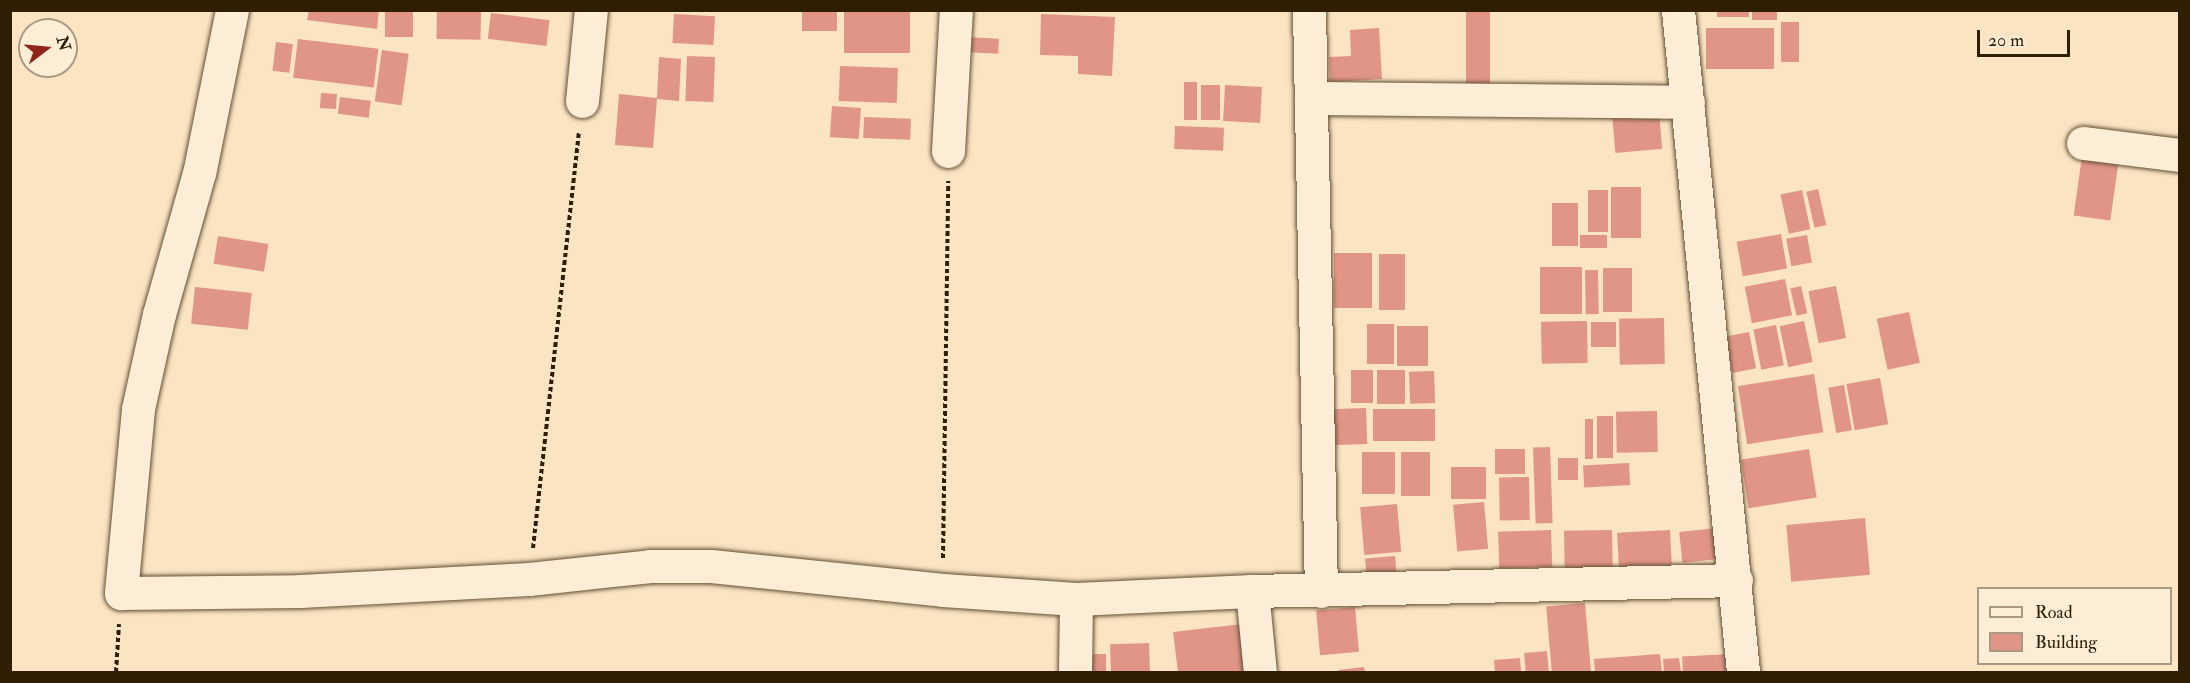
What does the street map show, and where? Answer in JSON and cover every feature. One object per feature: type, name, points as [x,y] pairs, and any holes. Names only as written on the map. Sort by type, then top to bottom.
[{"type":"street","points":[[232,10],[199,173],[159,314],[138,409],[122,593],[300,591],[530,579],[606,570],[711,566],[943,590],[1076,598],[1252,591],[1736,580]]},
{"type":"street","points":[[582,101],[591,10]]},
{"type":"street","points":[[948,151],[956,10]]},
{"type":"street","points":[[1309,10],[1321,591]]},
{"type":"street","points":[[1678,10],[1736,580],[1743,672]]},
{"type":"street","points":[[1311,98],[1688,102]]},
{"type":"street","points":[[2083,143],[2180,155]]},
{"type":"street","points":[[1252,591],[1260,672]]},
{"type":"street","points":[[1075,672],[1076,598]]},
{"type":"path","points":[[530,579],[582,101]]},
{"type":"path","points":[[943,590],[948,151]]},
{"type":"path","points":[[116,672],[122,593]]},
{"type":"building","points":[[309,10],[379,10],[377,29],[307,20]]},
{"type":"building","points":[[385,10],[413,10],[413,37],[385,37]]},
{"type":"building","points":[[437,10],[481,11],[480,40],[436,39]]},
{"type":"building","points":[[802,10],[837,10],[837,31],[802,31]]},
{"type":"building","points":[[844,10],[910,10],[910,53],[844,53]]},
{"type":"building","points":[[1466,10],[1490,10],[1490,84],[1466,84]]},
{"type":"building","points":[[1717,10],[1749,10],[1749,17],[1717,17]]},
{"type":"building","points":[[1752,10],[1777,10],[1777,20],[1752,20]]},
{"type":"building","points":[[491,13],[550,20],[546,46],[488,39]]},
{"type":"building","points":[[674,14],[715,16],[713,45],[672,43]]},
{"type":"building","points":[[1041,14],[1115,17],[1112,76],[1078,74],[1078,56],[1040,55]]},
{"type":"building","points":[[1781,22],[1799,22],[1799,62],[1781,62]]},
{"type":"building","points":[[1379,28],[1382,79],[1330,82],[1329,57],[1351,56],[1350,30]]},
{"type":"building","points":[[1706,28],[1774,28],[1774,69],[1706,69]]},
{"type":"building","points":[[965,37],[999,39],[998,54],[964,52]]},
{"type":"building","points":[[298,39],[378,49],[374,88],[293,78]]},
{"type":"building","points":[[276,42],[293,44],[289,73],[272,71]]},
{"type":"building","points":[[382,50],[409,54],[402,105],[375,101]]},
{"type":"building","points":[[687,56],[715,57],[713,102],[685,101]]},
{"type":"building","points":[[659,57],[681,59],[679,101],[657,99],[653,148],[615,145],[619,94],[657,98]]},
{"type":"building","points":[[840,66],[898,68],[897,103],[839,101]]},
{"type":"building","points":[[1184,82],[1197,82],[1197,120],[1184,120]]},
{"type":"building","points":[[1201,85],[1220,85],[1220,120],[1201,120]]},
{"type":"building","points":[[1225,85],[1262,87],[1260,123],[1223,121]]},
{"type":"building","points":[[321,93],[337,94],[336,109],[320,108]]},
{"type":"building","points":[[340,97],[371,101],[369,118],[338,114]]},
{"type":"building","points":[[832,106],[861,108],[859,139],[830,137]]},
{"type":"building","points":[[1659,112],[1662,149],[1615,153],[1612,116]]},
{"type":"building","points":[[864,117],[911,119],[910,140],[863,138]]},
{"type":"building","points":[[1175,126],[1224,128],[1223,151],[1174,149]]},
{"type":"building","points":[[2082,156],[2119,161],[2110,221],[2074,215]]},
{"type":"building","points":[[1611,187],[1641,187],[1641,238],[1611,238]]},
{"type":"building","points":[[1818,189],[1826,225],[1815,228],[1806,192]]},
{"type":"building","points":[[1588,190],[1608,190],[1608,232],[1588,232]]},
{"type":"building","points":[[1802,190],[1810,229],[1789,234],[1780,195]]},
{"type":"building","points":[[1552,203],[1578,203],[1578,246],[1552,246]]},
{"type":"building","points":[[1781,234],[1787,268],[1743,276],[1737,242]]},
{"type":"building","points":[[1580,235],[1607,235],[1607,248],[1580,248]]},
{"type":"building","points":[[1807,235],[1812,263],[1791,266],[1786,239]]},
{"type":"building","points":[[218,236],[268,244],[264,272],[214,264]]},
{"type":"building","points":[[1334,253],[1372,253],[1372,308],[1334,308]]},
{"type":"building","points":[[1379,254],[1405,254],[1405,310],[1379,310]]},
{"type":"building","points":[[1540,267],[1582,267],[1582,314],[1540,314]]},
{"type":"building","points":[[1603,268],[1632,268],[1632,312],[1603,312]]},
{"type":"building","points":[[1585,270],[1598,270],[1599,314],[1586,314]]},
{"type":"building","points":[[1785,279],[1792,315],[1752,323],[1745,287]]},
{"type":"building","points":[[1801,286],[1807,313],[1797,316],[1790,288]]},
{"type":"building","points":[[1836,286],[1846,338],[1819,343],[1809,291]]},
{"type":"building","points":[[195,287],[252,293],[248,330],[191,324]]},
{"type":"building","points":[[1909,312],[1920,363],[1888,370],[1877,319]]},
{"type":"building","points":[[1664,318],[1665,364],[1620,365],[1619,319]]},
{"type":"building","points":[[1587,321],[1588,363],[1542,364],[1541,322]]},
{"type":"building","points":[[1804,321],[1813,362],[1788,367],[1780,326]]},
{"type":"building","points":[[1591,322],[1616,322],[1616,347],[1591,347]]},
{"type":"building","points":[[1367,324],[1394,324],[1394,364],[1367,364]]},
{"type":"building","points":[[1776,325],[1784,365],[1761,370],[1753,329]]},
{"type":"building","points":[[1397,326],[1428,326],[1428,366],[1397,366]]},
{"type":"building","points":[[1749,332],[1756,368],[1733,373],[1725,337]]},
{"type":"building","points":[[1351,370],[1373,370],[1373,403],[1351,403]]},
{"type":"building","points":[[1377,370],[1405,370],[1405,404],[1377,404]]},
{"type":"building","points":[[1434,371],[1435,403],[1410,404],[1409,372]]},
{"type":"building","points":[[1814,374],[1823,432],[1747,444],[1738,386]]},
{"type":"building","points":[[1880,378],[1888,424],[1855,430],[1847,384]]},
{"type":"building","points":[[1844,385],[1852,430],[1836,433],[1828,388]]},
{"type":"building","points":[[1366,408],[1367,444],[1331,445],[1330,409]]},
{"type":"building","points":[[1373,409],[1435,409],[1435,441],[1373,441]]},
{"type":"building","points":[[1657,411],[1658,452],[1617,453],[1616,412]]},
{"type":"building","points":[[1597,416],[1613,416],[1613,458],[1597,458]]},
{"type":"building","points":[[1585,419],[1593,419],[1593,459],[1585,459]]},
{"type":"building","points":[[1550,447],[1553,523],[1536,524],[1533,448]]},
{"type":"building","points":[[1495,449],[1525,449],[1525,474],[1495,474]]},
{"type":"building","points":[[1809,449],[1817,497],[1749,508],[1741,460]]},
{"type":"building","points":[[1362,452],[1395,452],[1395,494],[1362,494]]},
{"type":"building","points":[[1401,452],[1430,452],[1430,496],[1401,496]]},
{"type":"building","points":[[1558,458],[1578,458],[1578,480],[1558,480]]},
{"type":"building","points":[[1629,463],[1630,485],[1584,487],[1583,465]]},
{"type":"building","points":[[1451,467],[1486,467],[1486,499],[1451,499]]},
{"type":"building","points":[[1529,477],[1530,520],[1500,521],[1499,478]]},
{"type":"building","points":[[1484,502],[1488,549],[1457,552],[1453,505]]},
{"type":"building","points":[[1397,504],[1401,552],[1364,555],[1360,507]]},
{"type":"building","points":[[1865,518],[1870,575],[1791,582],[1786,525]]},
{"type":"building","points":[[1717,528],[1720,559],[1682,563],[1679,532]]},
{"type":"building","points":[[1551,530],[1552,567],[1499,569],[1498,532]]},
{"type":"building","points":[[1612,530],[1613,574],[1565,575],[1564,531]]},
{"type":"building","points":[[1670,530],[1672,571],[1619,574],[1617,533]]},
{"type":"building","points":[[1395,556],[1397,580],[1367,583],[1365,559]]},
{"type":"building","points":[[1585,603],[1591,672],[1552,672],[1546,606]]},
{"type":"building","points":[[1355,607],[1359,652],[1320,655],[1316,610]]},
{"type":"building","points":[[1242,624],[1248,672],[1178,672],[1173,632]]},
{"type":"building","points":[[1149,643],[1150,672],[1111,672],[1110,644]]},
{"type":"building","points":[[1547,651],[1549,672],[1526,672],[1524,653]]},
{"type":"building","points":[[1086,654],[1106,654],[1106,672],[1086,672]]},
{"type":"building","points":[[1660,654],[1662,672],[1595,672],[1594,659]]},
{"type":"building","points":[[1731,654],[1732,672],[1683,672],[1682,657]]},
{"type":"building","points":[[1520,658],[1521,672],[1495,672],[1494,660]]},
{"type":"building","points":[[1679,658],[1681,672],[1664,672],[1663,659]]},
{"type":"building","points":[[1364,667],[1365,672],[1338,672],[1338,670]]}]
